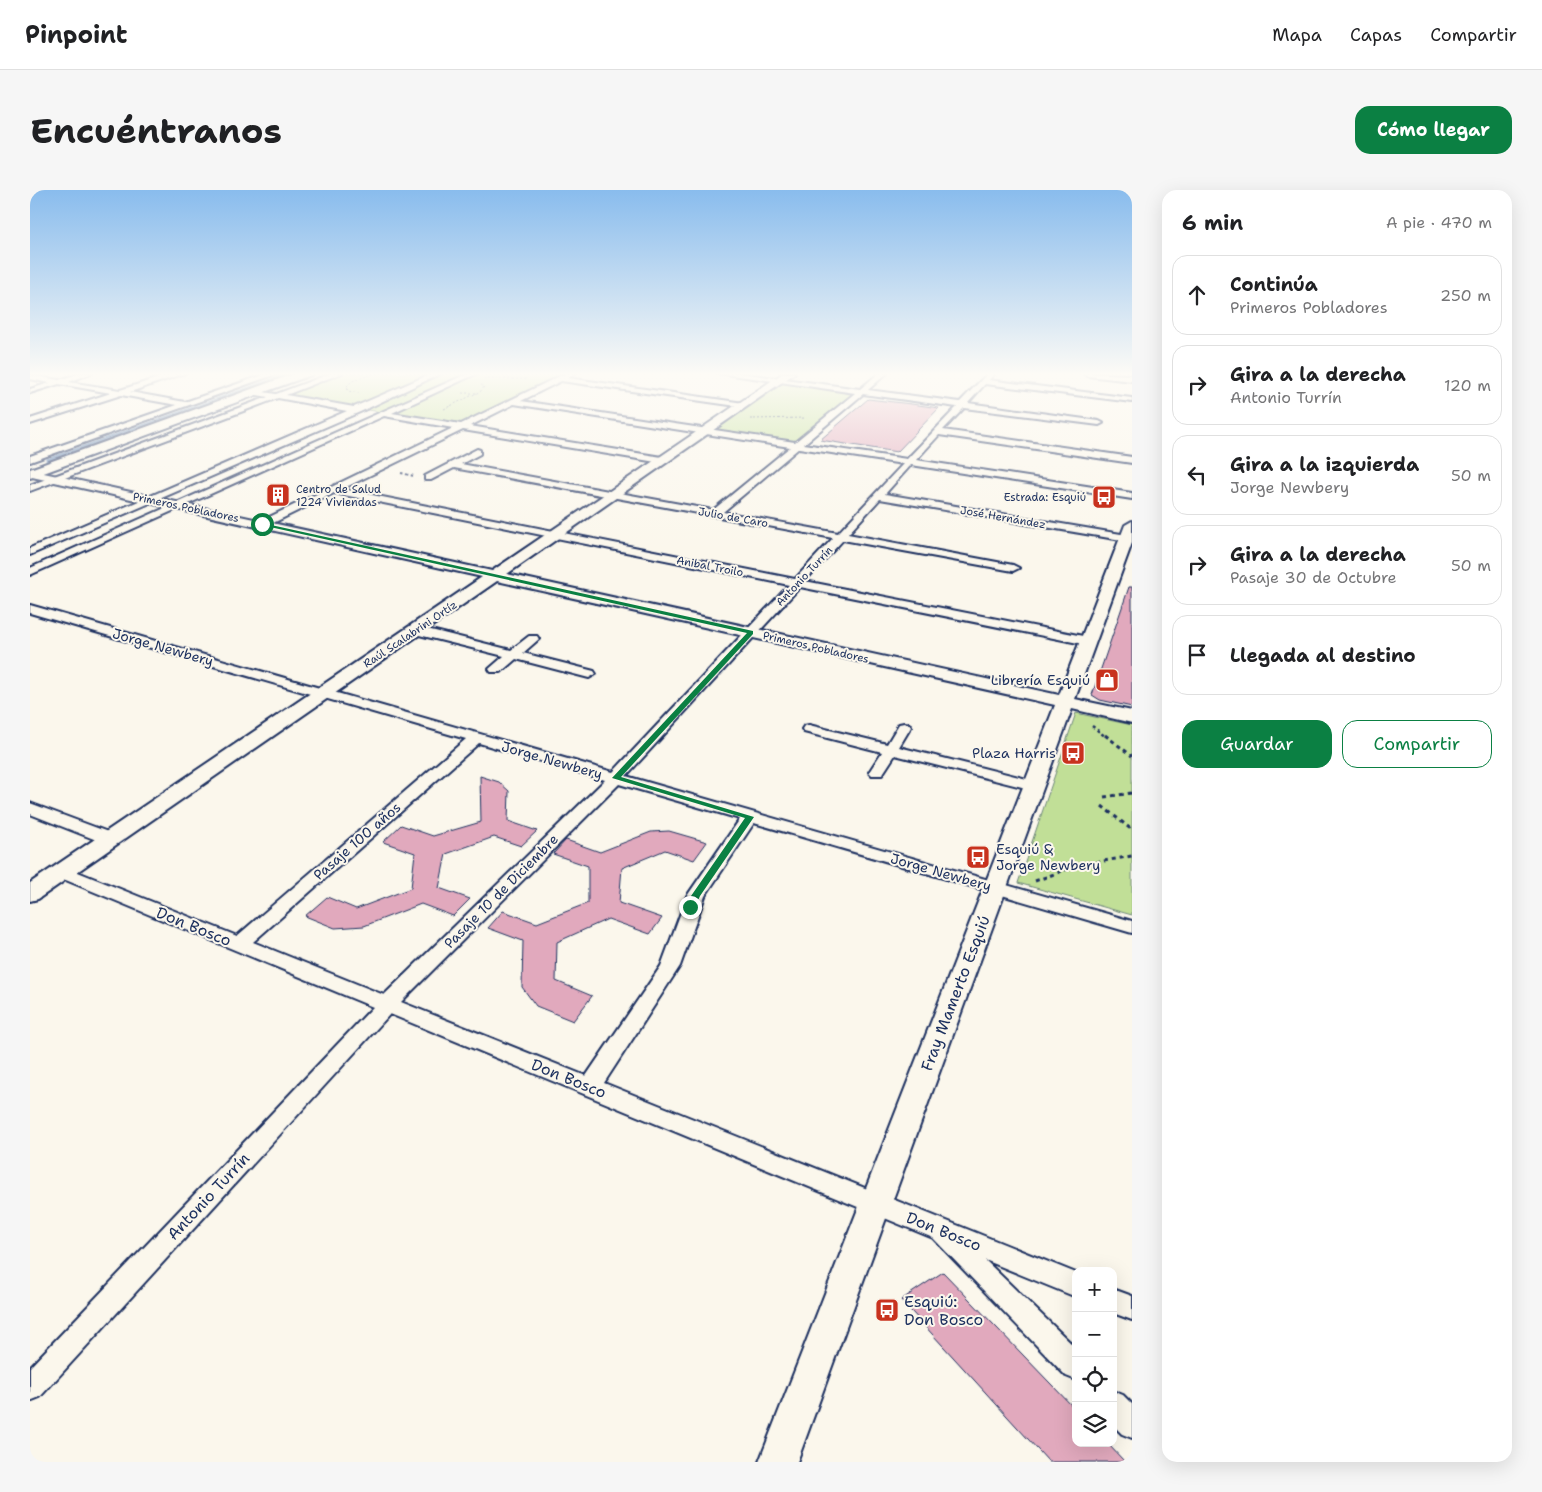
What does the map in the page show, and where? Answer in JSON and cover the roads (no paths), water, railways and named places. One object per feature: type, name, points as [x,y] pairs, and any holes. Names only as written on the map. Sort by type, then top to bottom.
[{"type":"main road","points":[[53,472],[153,432]]},
{"type":"street","points":[[30,471],[121,432]]},
{"type":"street","points":[[53,472],[170,432]]},
{"type":"street","points":[[30,552],[305,432]]},
{"type":"street","points":[[30,572],[342,432]]},
{"type":"street","points":[[262,524],[451,432]]},
{"type":"street","points":[[494,432],[662,460]]},
{"type":"street","name":"Raúl Scalabrini Ortíz","points":[[30,894],[703,432]]},
{"type":"street","points":[[714,432],[1132,496]]},
{"type":"street","points":[[715,513],[812,432]]},
{"type":"street","name":"Antonio Turrín","points":[[616,778],[938,432]]},
{"type":"street","points":[[940,432],[1132,460]]},
{"type":"street","points":[[428,478],[478,452]]},
{"type":"street","name":"Julio de Caro","points":[[453,465],[1013,568]]},
{"type":"street","name":"Primeros Pobladores","points":[[30,471],[53,472],[178,506],[1132,717]]},
{"type":"street","name":"Anibal Troilo","points":[[332,490],[1088,641]]},
{"type":"street","name":"José Hernández","points":[[878,496],[1129,540]]},
{"type":"street","name":"Fray Mamerto Esquiú","points":[[778,1462],[1088,641],[1129,540]]},
{"type":"street","name":"Jorge Newbery","points":[[30,609],[1132,927]]},
{"type":"street","points":[[415,630],[589,674]]},
{"type":"street","points":[[496,669],[533,639]]},
{"type":"street","points":[[877,772],[904,727]]},
{"type":"street","points":[[809,730],[1034,785]]},
{"type":"street","name":"Pasaje 100 años","points":[[238,944],[476,738]]},
{"type":"street","name":"Pasaje 10 de Diciembre","points":[[387,1004],[616,778]]},
{"type":"street","points":[[30,808],[110,839]]},
{"type":"street","points":[[590,1087],[670,966],[696,896],[750,817]]},
{"type":"street","name":"Don Bosco","points":[[62,872],[1072,1283]]},
{"type":"street","name":"Antonio Turrín","points":[[30,1387],[387,1004]]},
{"type":"street","points":[[938,1229],[1072,1363]]},
{"type":"street","points":[[1117,1302],[1132,1308]]},
{"type":"street","points":[[1117,1409],[1132,1424]]},
{"type":"waterway","points":[[47,460],[125,432]]},
{"type":"place","name":"Centro de Salud 1224 Viviendas","points":[[278,495]]},
{"type":"place","name":"Estrada: Esquiú","points":[[1104,497]]},
{"type":"place","name":"Librería Esquiú","points":[[1107,680]]},
{"type":"place","name":"Plaza Harris","points":[[1073,753]]},
{"type":"place","name":"Esquiú & Jorge Newbery","points":[[978,857]]},
{"type":"place","name":"Esquiú: Don Bosco","points":[[887,1310]]}]
